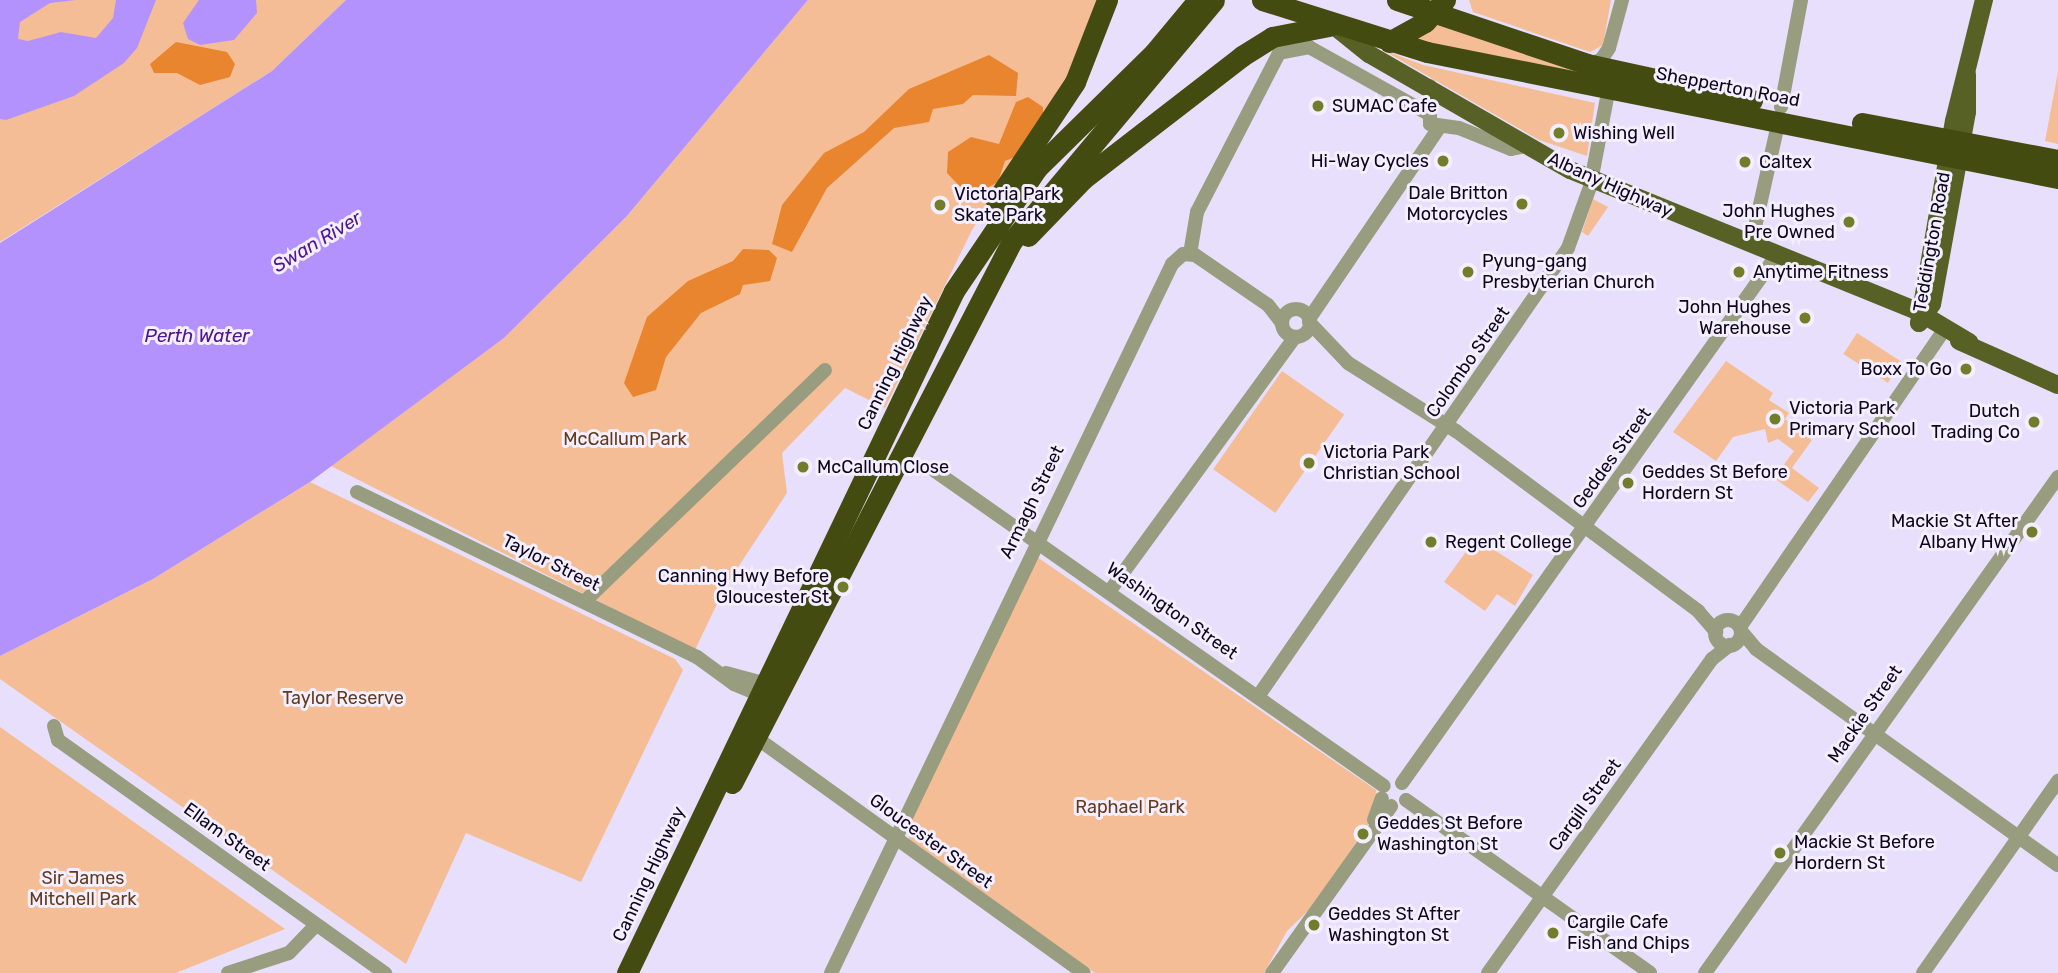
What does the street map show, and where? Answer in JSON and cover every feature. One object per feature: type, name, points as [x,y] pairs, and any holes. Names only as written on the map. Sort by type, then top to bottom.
[{"type":"highway","points":[[954,291],[971,243],[1075,82],[1107,0]]},
{"type":"highway","points":[[1195,11],[1214,0]]},
{"type":"highway","name":"Shepperton Road","points":[[1262,0],[1389,42],[1617,81],[1780,113],[1954,149],[2058,178]]},
{"type":"highway","name":"Shepperton Road","points":[[1397,0],[1440,7],[1472,26],[1587,64],[1617,81]]},
{"type":"highway","points":[[1459,0],[1472,26]]},
{"type":"highway","points":[[1389,42],[1440,7]]},
{"type":"highway","name":"Canning Highway","points":[[642,973],[693,857],[758,739],[773,692],[954,291],[1037,168],[1195,11]]},
{"type":"highway","name":"Canning Highway","points":[[627,973],[1003,255],[1045,194],[1195,11]]},
{"type":"highway","points":[[1003,255],[1083,179],[1242,56],[1272,37],[1334,26]]},
{"type":"highway","name":"Shepperton Road","points":[[1954,149],[2058,160]]},
{"type":"main road","name":"Teddington Road","points":[[1921,317],[1984,0]]},
{"type":"main road","name":"Albany Highway","points":[[1334,26],[1368,54],[1430,86],[1527,146],[1591,178],[1921,317],[2058,385]]},
{"type":"main road","name":"Albany Highway","points":[[1921,317],[1942,333],[1969,342]]},
{"type":"street","points":[[1617,81],[1615,35],[1622,0]]},
{"type":"street","points":[[1751,245],[1801,0]]},
{"type":"street","points":[[1587,64],[1601,60],[1615,35]]},
{"type":"street","points":[[1527,146],[1511,149],[1459,128],[1433,122],[1309,47],[1289,47],[1272,59],[1198,212],[1190,254],[1268,305],[1291,324],[1322,342],[1698,611],[2020,835],[2058,865]]},
{"type":"street","name":"Colombo Street","points":[[1259,695],[1568,248],[1591,178],[1617,81]]},
{"type":"street","points":[[1109,592],[1279,352],[1291,324],[1316,300],[1422,153],[1433,122],[1430,86]]},
{"type":"street","name":"Armagh Street","points":[[831,973],[1035,539],[1172,264],[1190,254]]},
{"type":"street","name":"Geddes Street","points":[[1402,783],[1776,256]]},
{"type":"street","points":[[1316,300],[1309,320],[1322,342]]},
{"type":"street","points":[[1291,324],[1309,320]]},
{"type":"street","name":"Cargill Street","points":[[1488,973],[1942,333]]},
{"type":"street","points":[[585,601],[825,370]]},
{"type":"street","name":"Washington Street","points":[[935,471],[1259,695],[1386,796]]},
{"type":"street","name":"Mackie Street","points":[[1705,973],[2058,477]]},
{"type":"street","name":"Taylor Street","points":[[357,492],[585,601],[726,674],[773,692]]},
{"type":"street","name":"Ellam Street","points":[[54,726],[58,740],[385,973]]},
{"type":"street","name":"Gloucester Street","points":[[758,739],[1084,973]]},
{"type":"street","points":[[1923,973],[2058,781]]},
{"type":"street","points":[[1272,973],[1369,831],[1386,796],[1402,783],[1405,800]]},
{"type":"street","points":[[1386,796],[1405,800],[1650,973]]},
{"type":"street","points":[[228,973],[289,953],[317,925]]},
{"type":"street","points":[[1055,973],[1064,959]]},
{"type":"green space","points":[[0,0],[346,0],[272,71],[0,242]]},
{"type":"green space","name":"McCallum Park","points":[[808,0],[1100,0],[1082,54],[972,230],[885,408],[845,388],[782,453],[787,493],[725,587],[695,650],[331,466],[504,338],[626,217]]},
{"type":"green space","points":[[1469,0],[1611,0],[1603,45],[1590,52],[1473,12]]},
{"type":"green space","points":[[1434,22],[1577,72],[1411,44]]},
{"type":"green space","points":[[1381,49],[1423,65],[1595,103],[1587,156],[1539,140]]},
{"type":"green space","points":[[2058,72],[2058,144],[2045,141]]},
{"type":"green space","points":[[1593,199],[1608,207],[1588,236],[1582,232]]},
{"type":"green space","points":[[1857,333],[1901,362],[1888,383],[1843,354]]},
{"type":"green space","points":[[1726,361],[1773,393],[1769,400],[1789,413],[1785,419],[1812,440],[1792,468],[1819,488],[1808,502],[1774,478],[1794,451],[1778,439],[1768,443],[1765,429],[1733,437],[1716,461],[1673,432]]},
{"type":"green space","points":[[1282,371],[1344,415],[1275,513],[1213,469]]},
{"type":"green space","name":"Taylor Reserve","points":[[310,482],[675,659],[683,670],[581,882],[466,833],[406,964],[0,679],[0,656],[153,579]]},
{"type":"green space","points":[[1476,538],[1533,575],[1515,606],[1497,594],[1485,611],[1444,582]]},
{"type":"green space","name":"Raphael Park","points":[[1037,557],[1376,790],[1378,807],[1364,831],[1313,906],[1287,931],[1264,973],[1095,973],[909,839],[908,826]]},
{"type":"green space","name":"Sir James Mitchell Park","points":[[0,727],[285,929],[176,973],[0,973]]},
{"type":"shaded area","points":[[176,42],[227,52],[235,64],[230,77],[200,85],[177,73],[154,73],[150,64]]},
{"type":"shaded area","points":[[989,55],[1018,73],[1016,96],[973,95],[963,104],[933,109],[929,122],[894,128],[827,188],[792,252],[772,244],[782,205],[824,153],[864,132],[909,89]]},
{"type":"shaded area","points":[[1028,97],[1043,107],[1043,116],[1020,155],[1005,161],[998,182],[970,197],[947,173],[948,152],[971,137],[999,144],[1016,102]]},
{"type":"shaded area","points":[[743,249],[769,250],[777,258],[770,281],[743,285],[740,294],[701,313],[666,357],[656,390],[633,397],[624,383],[647,317],[688,281],[733,261]]},
{"type":"water","points":[[0,0],[76,0],[50,3],[20,22],[18,39],[28,41],[61,32],[96,38],[113,18],[116,0],[156,0],[137,48],[124,63],[74,96],[6,120],[0,119]]},
{"type":"water","points":[[199,0],[256,0],[257,13],[234,40],[200,45],[188,39],[183,23]]},
{"type":"water","name":"Perth Water","points":[[346,0],[808,0],[626,217],[504,338],[310,482],[153,579],[0,656],[0,243],[272,71]]},
{"type":"place","name":"SUMAC Cafe","points":[[1318,106]]},
{"type":"place","name":"Wishing Well","points":[[1559,133]]},
{"type":"place","name":"Hi-Way Cycles","points":[[1443,161]]},
{"type":"place","name":"Caltex","points":[[1745,162]]},
{"type":"place","name":"Dale Britton Motorcycles","points":[[1522,204]]},
{"type":"place","name":"Victoria Park Skate Park","points":[[940,205]]},
{"type":"place","name":"John Hughes Pre Owned","points":[[1849,222]]},
{"type":"place","name":"Pyung-gang Presbyterian Church","points":[[1468,272]]},
{"type":"place","name":"Anytime Fitness","points":[[1739,272]]},
{"type":"place","name":"John Hughes Warehouse","points":[[1805,318]]},
{"type":"place","name":"Boxx To Go","points":[[1966,369]]},
{"type":"place","name":"Victoria Park Primary School","points":[[1775,419]]},
{"type":"place","name":"Dutch Trading Co","points":[[2034,422]]},
{"type":"place","name":"Victoria Park Christian School","points":[[1309,463]]},
{"type":"place","name":"McCallum Close","points":[[803,467]]},
{"type":"place","name":"Geddes St Before Hordern St","points":[[1628,483]]},
{"type":"place","name":"Mackie St After Albany Hwy","points":[[2032,532]]},
{"type":"place","name":"Regent College","points":[[1431,542]]},
{"type":"place","name":"Canning Hwy Before Gloucester St","points":[[843,587]]},
{"type":"place","name":"Geddes St Before Washington St","points":[[1363,834]]},
{"type":"place","name":"Mackie St Before Hordern St","points":[[1780,853]]},
{"type":"place","name":"Geddes St After Washington St","points":[[1314,925]]},
{"type":"place","name":"Cargile Cafe Fish and Chips","points":[[1553,933]]},
{"type":"water label","name":"Swan River","points":[[317,242]]}]
